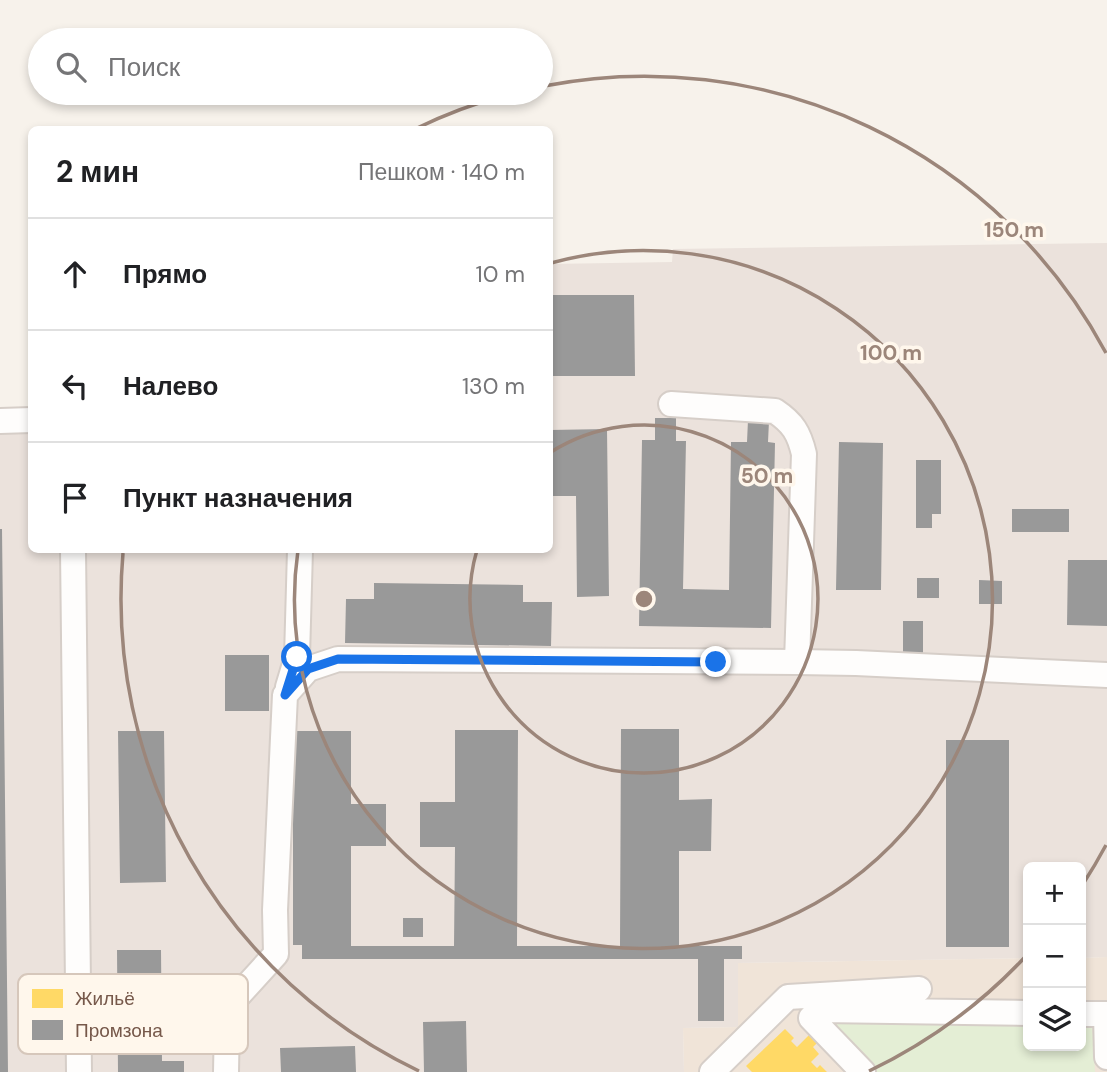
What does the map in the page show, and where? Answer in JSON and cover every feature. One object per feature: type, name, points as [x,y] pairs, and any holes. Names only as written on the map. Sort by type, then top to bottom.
[{"type":"lane","points":[[671,404],[775,411],[787,419],[800,437],[804,454],[797,662]]},
{"type":"lane","points":[[0,421],[28,421]]},
{"type":"lane","points":[[73,553],[78,974]]},
{"type":"lane","points":[[248,985],[276,954],[275,911],[285,695],[297,657],[300,553]]},
{"type":"lane","points":[[285,695],[308,669],[338,659],[856,663],[1107,675]]},
{"type":"lane","points":[[712,1072],[789,997],[919,989]]},
{"type":"lane","points":[[789,997],[863,1072]]},
{"type":"lane","points":[[811,1018],[820,1010],[1023,1013]]},
{"type":"lane","points":[[1086,1014],[1105,1014],[1107,1057]]},
{"type":"lane","points":[[79,1054],[79,1072]]},
{"type":"lane","points":[[226,1054],[226,1072]]},
{"type":"shaded area","points":[[1107,243],[1107,957],[1086,958],[1086,862],[1023,862],[1023,958],[738,963],[738,1027],[683,1028],[684,1072],[0,1072],[0,410],[28,409],[28,553],[553,553],[553,264],[672,262],[673,249]]},
{"type":"shaded area","points":[[1107,957],[1107,1072],[684,1072],[683,1028],[738,1027],[737,963],[1023,958],[1023,1051],[1086,1051],[1086,958]]},
{"type":"green space","points":[[821,1018],[1023,1022],[1023,1051],[1086,1051],[1086,1023],[1092,1023],[1095,1072],[873,1072]]},
{"type":"building: Жильё","points":[[785,1029],[794,1038],[791,1041],[797,1047],[810,1034],[818,1042],[813,1047],[819,1054],[811,1062],[817,1068],[820,1065],[827,1072],[752,1072],[746,1066]]},
{"type":"building: Промзона","points":[[553,295],[634,295],[635,376],[553,376]]},
{"type":"building: Промзона","points":[[655,418],[676,418],[676,441],[686,441],[683,589],[729,590],[731,442],[747,442],[748,420],[769,421],[768,442],[775,443],[771,628],[639,626],[642,440],[655,440]]},
{"type":"building: Промзона","points":[[607,429],[609,596],[577,597],[576,496],[553,496],[553,430]]},
{"type":"building: Промзона","points":[[839,442],[883,443],[881,590],[836,590]]},
{"type":"building: Промзона","points":[[916,460],[941,460],[941,514],[932,514],[932,528],[916,528]]},
{"type":"building: Промзона","points":[[1012,509],[1069,509],[1069,532],[1012,532]]},
{"type":"building: Промзона","points":[[2,529],[8,1072],[0,1072]]},
{"type":"building: Промзона","points":[[1068,560],[1107,560],[1107,626],[1067,625]]},
{"type":"building: Промзона","points":[[917,578],[939,578],[939,598],[917,598]]},
{"type":"building: Промзона","points":[[979,580],[1002,581],[1002,604],[979,604]]},
{"type":"building: Промзона","points":[[374,583],[523,585],[523,602],[552,602],[551,646],[345,643],[346,599],[374,599]]},
{"type":"building: Промзона","points":[[903,621],[923,621],[923,653],[903,653]]},
{"type":"building: Промзона","points":[[225,655],[269,655],[269,711],[225,711]]},
{"type":"building: Промзона","points":[[621,729],[679,729],[679,800],[712,799],[711,851],[679,851],[679,946],[742,946],[742,959],[724,959],[724,1021],[698,1021],[698,959],[302,959],[302,945],[293,945],[293,731],[351,731],[351,804],[386,804],[386,846],[351,846],[351,946],[454,946],[455,847],[420,847],[420,802],[455,802],[455,730],[518,730],[517,946],[620,946]]},
{"type":"building: Промзона","points":[[118,731],[164,731],[166,882],[120,883]]},
{"type":"building: Промзона","points":[[946,740],[1009,740],[1009,947],[946,947]]},
{"type":"building: Промзона","points":[[403,918],[423,918],[423,937],[403,937]]},
{"type":"building: Промзона","points":[[117,950],[161,950],[161,974],[117,974]]},
{"type":"building: Промзона","points":[[466,1021],[467,1072],[424,1072],[423,1022]]},
{"type":"building: Промзона","points":[[355,1046],[356,1072],[281,1072],[280,1048]]},
{"type":"building: Промзона","points":[[118,1054],[162,1054],[162,1061],[184,1061],[184,1072],[118,1072]]},
{"type":"route","points":[[297,657],[285,695],[308,669],[338,659],[716,662]]}]
